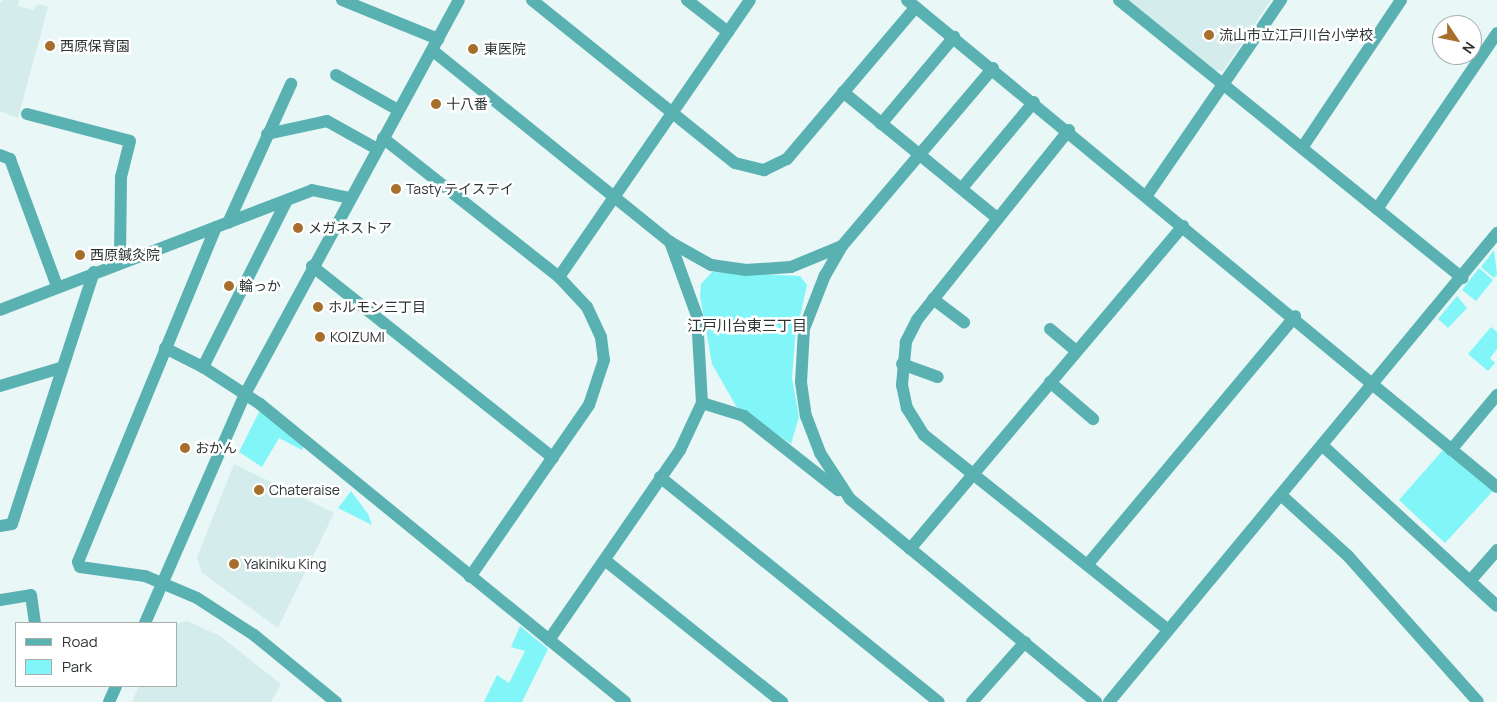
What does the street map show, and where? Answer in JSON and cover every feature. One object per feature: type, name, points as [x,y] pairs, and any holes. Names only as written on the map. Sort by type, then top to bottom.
[{"type":"street","points":[[342,0],[435,45],[616,194],[670,242],[711,265],[745,270],[791,267],[842,246]]},
{"type":"street","points":[[145,622],[246,394],[312,266],[459,0]]},
{"type":"street","points":[[532,0],[735,163],[764,170],[787,159],[843,92],[912,4],[993,68],[1183,226],[1295,316],[1373,384],[1497,487]]},
{"type":"street","points":[[688,0],[728,32]]},
{"type":"street","points":[[560,277],[750,0]]},
{"type":"street","points":[[1119,0],[1462,278]]},
{"type":"street","points":[[1147,195],[1281,0]]},
{"type":"street","points":[[1302,148],[1400,0]]},
{"type":"street","points":[[1377,209],[1497,33]]},
{"type":"street","points":[[881,124],[954,37]]},
{"type":"street","points":[[850,499],[811,432],[801,382],[804,329],[842,246],[993,68]]},
{"type":"street","points":[[336,75],[398,110]]},
{"type":"street","points":[[291,84],[222,225],[165,348],[78,562],[80,567],[145,576],[230,617],[336,702]]},
{"type":"street","points":[[843,92],[998,219]]},
{"type":"street","points":[[962,188],[1034,102]]},
{"type":"street","points":[[27,114],[130,141],[120,177],[120,263]]},
{"type":"street","points":[[268,134],[327,121],[380,143],[560,277],[588,307],[600,337],[604,360],[589,405],[470,577]]},
{"type":"street","points":[[1069,130],[933,299],[906,342],[902,364],[907,408],[924,435],[974,472],[1168,630]]},
{"type":"street","points":[[0,155],[10,159],[57,286]]},
{"type":"street","points":[[0,310],[94,272],[322,189],[350,198]]},
{"type":"street","points":[[203,367],[286,202]]},
{"type":"street","points":[[910,550],[1183,226]]},
{"type":"street","points":[[1108,702],[1323,446],[1497,233]]},
{"type":"street","points":[[549,640],[606,561],[660,477],[702,403],[697,316],[670,242]]},
{"type":"street","points":[[312,266],[553,458]]},
{"type":"street","points":[[0,526],[12,524],[60,368],[94,272]]},
{"type":"street","points":[[933,299],[964,322]]},
{"type":"street","points":[[1088,564],[1295,316]]},
{"type":"street","points":[[1050,329],[1076,351]]},
{"type":"street","points":[[165,348],[203,367],[246,394],[625,702]]},
{"type":"street","points":[[902,364],[938,377]]},
{"type":"street","points":[[0,386],[60,368]]},
{"type":"street","points":[[1050,382],[1093,419]]},
{"type":"street","points":[[1451,450],[1497,394]]},
{"type":"street","points":[[702,403],[744,416],[850,499],[1096,702]]},
{"type":"street","points":[[1323,446],[1497,606]]},
{"type":"street","points":[[660,477],[940,702]]},
{"type":"street","points":[[1282,495],[1348,556],[1478,702]]},
{"type":"street","points":[[1470,581],[1497,550]]},
{"type":"street","points":[[606,561],[782,702]]},
{"type":"street","points":[[0,600],[31,595],[35,622]]},
{"type":"street","points":[[972,702],[1024,642]]},
{"type":"street","points":[[109,702],[116,687]]},
{"type":"shaded area","points":[[4,0],[19,0],[18,6],[33,10],[38,4],[48,7],[18,118],[0,111],[0,3]]},
{"type":"shaded area","name":"流山市立江戸川台小学校","points":[[1127,0],[1271,0],[1223,71],[1214,70]]},
{"type":"shaded area","points":[[234,464],[334,513],[278,628],[202,573],[197,557]]},
{"type":"shaded area","points":[[187,621],[220,636],[281,684],[271,702],[132,702],[139,687],[178,687],[178,623]]},
{"type":"green space","points":[[1494,250],[1497,274],[1494,278],[1481,267]]},
{"type":"green space","points":[[1479,268],[1493,280],[1476,301],[1462,290]]},
{"type":"green space","points":[[712,272],[800,276],[807,285],[795,339],[792,378],[799,417],[791,444],[736,406],[712,364],[700,296],[701,284]]},
{"type":"green space","points":[[1457,296],[1467,308],[1448,328],[1438,319]]},
{"type":"green space","points":[[1491,327],[1497,332],[1497,349],[1490,358],[1495,363],[1488,371],[1468,354]]},
{"type":"green space","points":[[260,410],[304,446],[302,450],[279,438],[262,467],[239,452]]},
{"type":"green space","points":[[1443,450],[1493,491],[1445,543],[1399,500]]},
{"type":"green space","points":[[351,491],[368,514],[372,525],[338,508]]},
{"type":"green space","points":[[520,626],[548,649],[522,702],[484,702],[497,675],[509,683],[525,651],[511,647]]},
{"type":"place","name":"流山市立江戸川台小学校","points":[[1209,35]]},
{"type":"place","name":"西原保育園","points":[[50,46]]},
{"type":"place","name":"東医院","points":[[473,49]]},
{"type":"place","name":"十八番","points":[[436,104]]},
{"type":"place","name":"Tasty テイステイ","points":[[396,189]]},
{"type":"place","name":"メガネストア","points":[[298,228]]},
{"type":"place","name":"西原鍼灸院","points":[[80,255]]},
{"type":"place","name":"輪っか","points":[[229,286]]},
{"type":"place","name":"ホルモン三丁目","points":[[318,307]]},
{"type":"place","name":"KOIZUMI","points":[[320,337]]},
{"type":"place","name":"おかん","points":[[185,448]]},
{"type":"place","name":"Chateraise","points":[[259,490]]},
{"type":"place","name":"Yakiniku King","points":[[234,564]]},
{"type":"district","name":"江戸川台東三丁目","points":[[747,326]]}]
